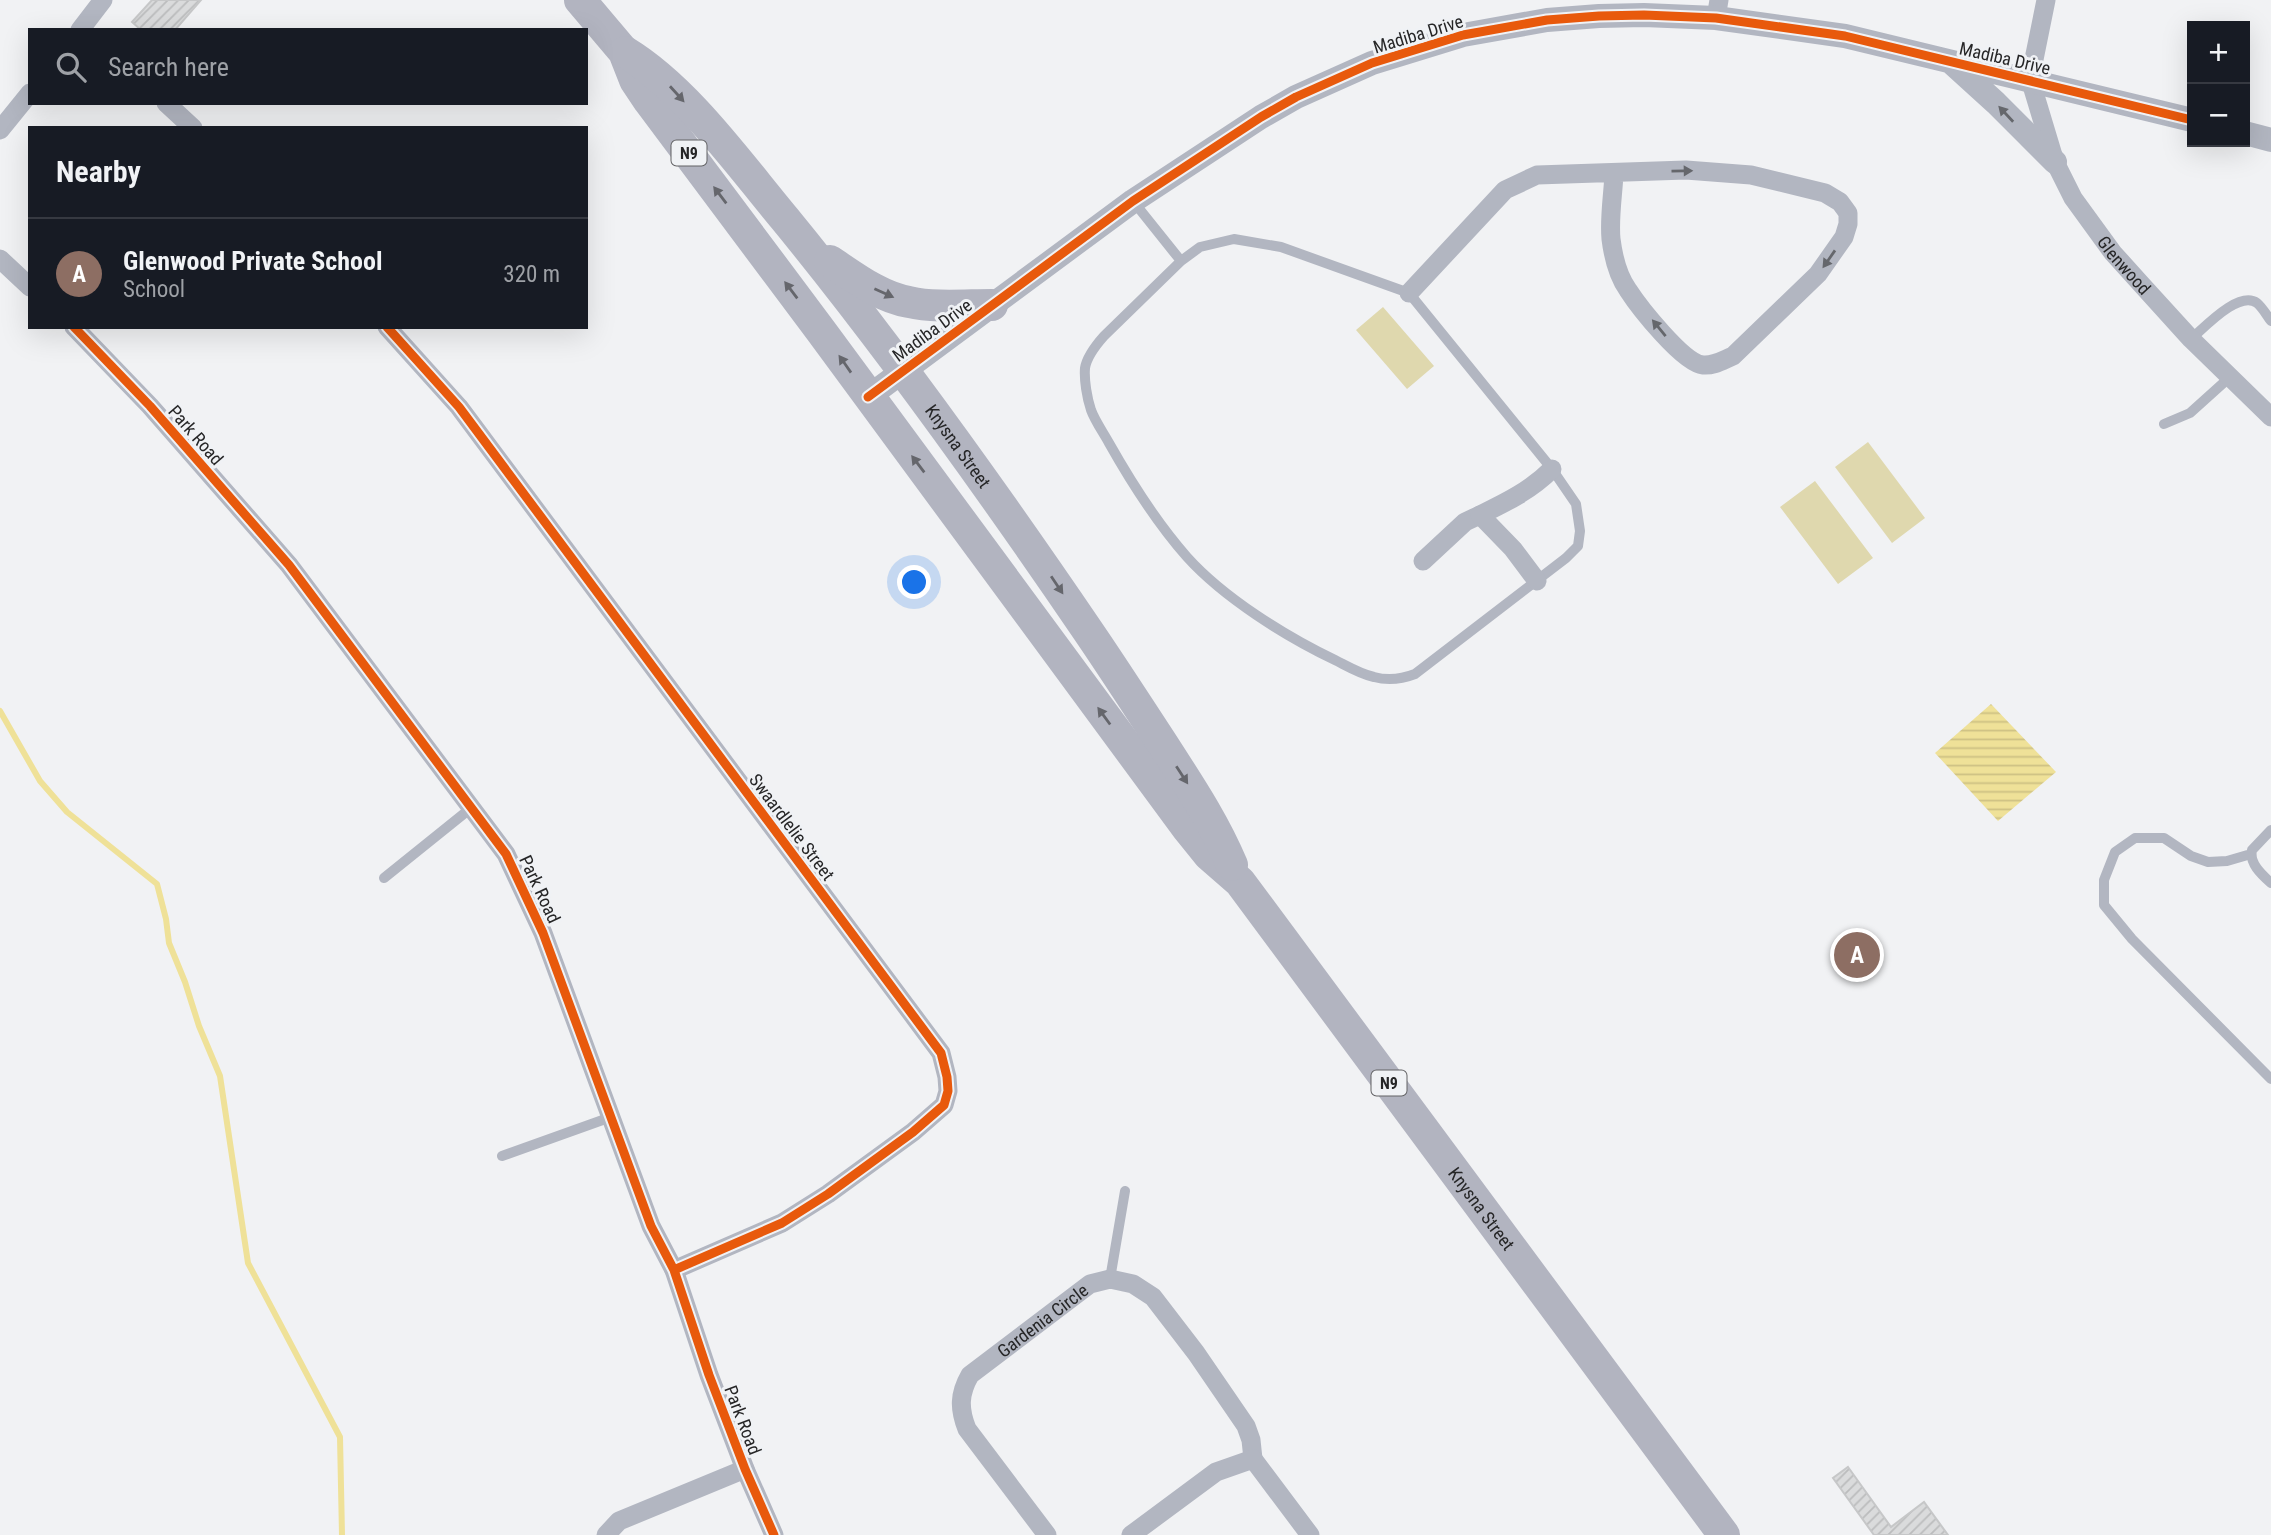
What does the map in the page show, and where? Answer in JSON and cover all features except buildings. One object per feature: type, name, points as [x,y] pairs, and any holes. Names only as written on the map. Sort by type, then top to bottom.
[{"type":"highway","name":"Knysna Street","points":[[580,0],[624,52],[647,66],[668,85],[727,148],[904,370],[1018,529],[1114,670],[1210,817],[1240,882],[1724,1535]]},
{"type":"highway","name":"Knysna Street","points":[[624,52],[635,80],[649,101],[799,300],[1188,829],[1209,855],[1240,882]]},
{"type":"highway","points":[[806,245],[847,273],[888,296],[909,303],[992,305]]},
{"type":"street","points":[[82,28],[103,0]]},
{"type":"street","points":[[2029,79],[2046,0]]},
{"type":"street","name":"Madiba Drive","points":[[868,397],[1133,201],[1261,117],[1296,97],[1373,63],[1463,35],[1547,20],[1717,9],[1845,36],[2187,119]]},
{"type":"street","points":[[1949,61],[2055,162]]},
{"type":"street","name":"Glenwood","points":[[2029,79],[2055,162],[2073,198],[2113,253],[2191,339],[2271,417]]},
{"type":"street","points":[[0,130],[28,95]]},
{"type":"street","points":[[168,105],[191,126]]},
{"type":"street","points":[[2250,134],[2271,140]]},
{"type":"street","points":[[1409,293],[1505,190],[1536,175],[1686,170],[1751,175],[1825,193],[1840,202],[1848,213],[1848,225],[1844,237],[1818,274],[1792,300],[1733,356],[1704,366],[1693,363],[1669,341],[1627,289],[1617,266],[1611,238],[1614,174]]},
{"type":"street","points":[[0,260],[28,285]]},
{"type":"street","name":"Park Road","points":[[76,329],[150,406],[289,565],[506,855],[543,933],[651,1226],[674,1270],[709,1375],[774,1535]]},
{"type":"street","name":"Swaardlelie Street","points":[[389,329],[459,408],[941,1052],[945,1063],[948,1090],[944,1105],[913,1132],[828,1194],[782,1223],[674,1270]]},
{"type":"street","points":[[1423,561],[1465,522],[1522,494],[1552,469]]},
{"type":"street","points":[[1480,515],[1513,549],[1536,581]]},
{"type":"street","name":"Gardenia Circle","points":[[1047,1535],[967,1429],[961,1414],[961,1399],[964,1385],[970,1375],[1090,1284],[1110,1279],[1133,1284],[1153,1297],[1196,1353],[1246,1426],[1253,1459]]},
{"type":"street","points":[[1131,1535],[1216,1472],[1253,1459],[1310,1535]]},
{"type":"street","points":[[606,1535],[619,1521],[745,1469]]},
{"type":"lane","points":[[1133,201],[1181,261]]},
{"type":"lane","points":[[1234,239],[1281,247],[1409,293],[1552,469],[1576,504],[1580,531],[1577,546],[1566,558],[1415,674],[1391,680],[1358,671],[1271,625],[1229,594],[1188,558],[1150,509],[1091,411],[1086,367],[1093,349],[1181,261],[1200,247],[1234,239]]},
{"type":"lane","points":[[2191,339],[2242,300],[2259,304],[2271,321]]},
{"type":"lane","points":[[2164,424],[2190,413],[2231,376]]},
{"type":"lane","points":[[384,878],[471,808]]},
{"type":"lane","points":[[2271,830],[2251,854],[2255,865],[2271,883]]},
{"type":"lane","points":[[2251,854],[2227,861],[2208,862],[2191,856],[2164,838],[2135,838],[2115,852],[2104,880],[2104,905],[2132,939],[2271,1079]]},
{"type":"lane","points":[[502,1156],[611,1117]]},
{"type":"lane","points":[[1110,1279],[1125,1191]]},
{"type":"shaded area","points":[[1383,307],[1434,366],[1407,389],[1356,330]]},
{"type":"shaded area","points":[[1868,442],[1925,518],[1892,543],[1835,467]]},
{"type":"shaded area","points":[[1815,481],[1873,558],[1838,584],[1780,507]]},
{"type":"shaded area","points":[[1991,704],[2056,772],[1998,821],[1935,753]]},
{"type":"waterway","points":[[0,711],[40,781],[67,812],[157,884],[169,943],[220,1076],[248,1263],[340,1437],[342,1535]]},
{"type":"cycle path","points":[[868,397],[1133,201],[1261,117],[1296,97],[1372,63],[1463,35],[1547,20],[1599,16],[1716,18],[1845,36],[2187,119]]},
{"type":"cycle path","points":[[76,329],[150,406],[289,565],[506,854],[543,933],[651,1226],[674,1270],[709,1375],[774,1535]]},
{"type":"cycle path","points":[[389,329],[459,407],[941,1053],[948,1091],[944,1105],[913,1132],[828,1194],[782,1223],[674,1270]]},
{"type":"place","name":"Glenwood Private School","points":[[1857,955]]}]
